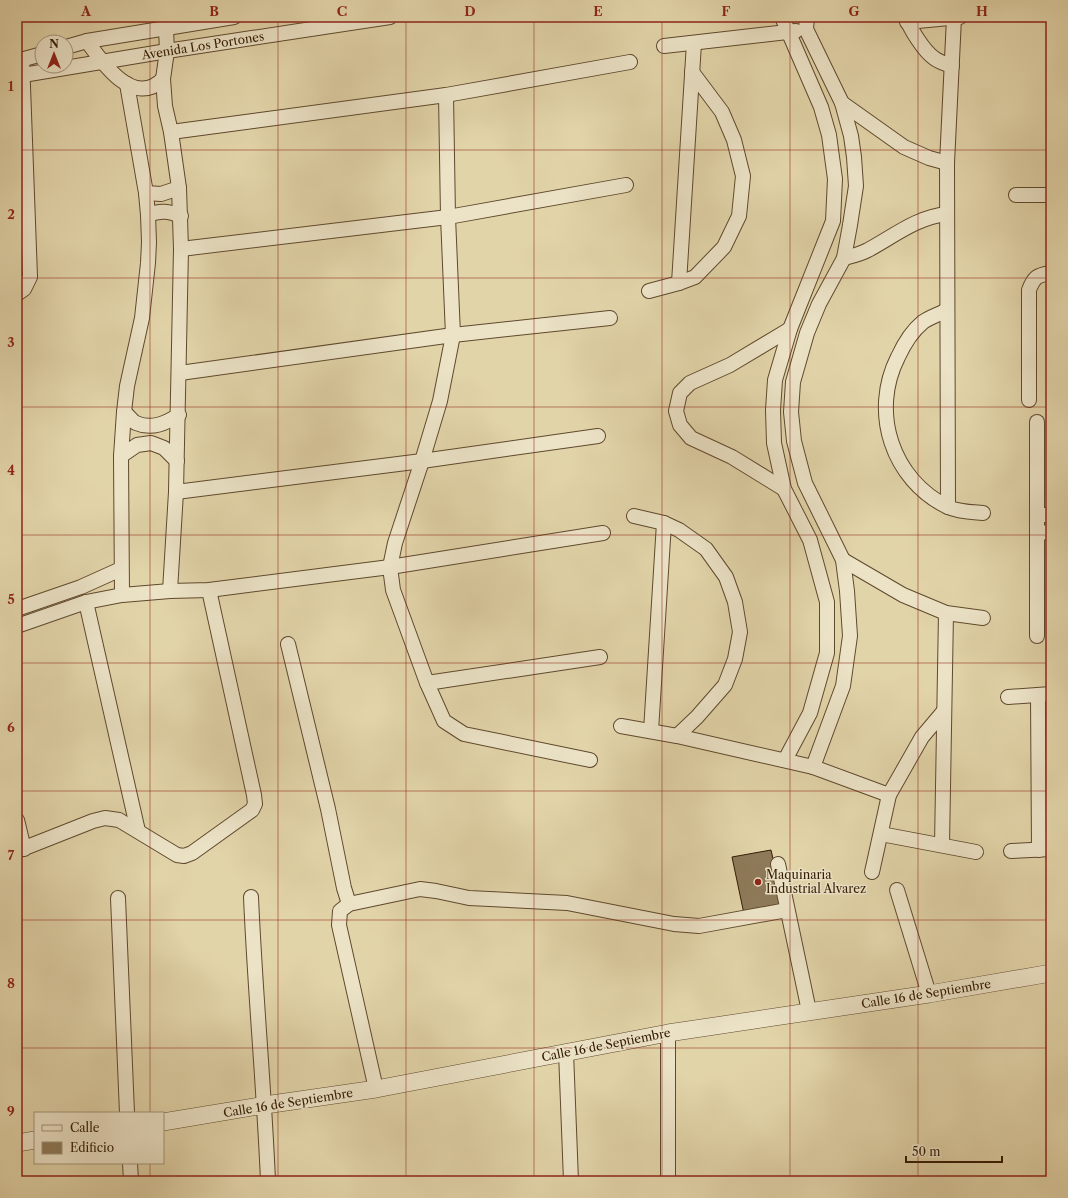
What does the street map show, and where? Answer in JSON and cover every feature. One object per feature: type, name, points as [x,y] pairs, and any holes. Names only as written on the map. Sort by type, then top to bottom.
[{"type":"street","name":"Avenida Los Portones","points":[[74,45],[87,41],[234,17]]},
{"type":"street","name":"Avenida Los Portones","points":[[20,76],[167,51],[390,17]]},
{"type":"street","points":[[782,17],[822,107],[830,135],[835,179],[833,221],[790,328],[775,380],[773,410],[774,444],[784,489],[810,540],[827,602],[827,653],[810,713],[785,760]]},
{"type":"street","points":[[952,66],[934,58],[923,46],[907,20],[960,17]]},
{"type":"street","points":[[948,507],[947,163],[954,18]]},
{"type":"street","points":[[664,46],[788,33],[806,23],[842,102],[851,136],[856,186],[844,258],[819,304],[806,333],[792,382],[791,412],[794,441],[805,483],[843,560],[850,636],[843,686],[814,767]]},
{"type":"street","points":[[166,28],[167,51],[163,79],[165,106],[171,132],[179,188],[181,216],[179,415],[170,591]]},
{"type":"street","points":[[87,41],[103,62],[127,84],[134,88],[150,88],[163,79]]},
{"type":"street","points":[[679,283],[694,43]]},
{"type":"street","points":[[17,294],[24,289],[30,277],[20,60],[34,56]]},
{"type":"street","points":[[171,132],[446,95],[630,62]]},
{"type":"street","points":[[649,291],[695,277],[724,247],[739,216],[743,176],[734,140],[722,112],[692,72]]},
{"type":"street","points":[[122,595],[121,456],[124,412],[127,386],[142,318],[148,263],[148,215],[146,193],[127,84]]},
{"type":"street","points":[[446,95],[448,217],[453,335],[440,401],[395,543],[390,567],[393,590],[427,683],[444,721],[464,734],[590,760]]},
{"type":"street","points":[[842,102],[904,147],[929,158],[947,163]]},
{"type":"street","points":[[181,250],[448,217],[626,185]]},
{"type":"street","points":[[146,193],[161,194],[179,188]]},
{"type":"street","points":[[1016,195],[1051,195]]},
{"type":"street","points":[[148,215],[163,211],[181,216]]},
{"type":"street","points":[[844,258],[867,250],[907,226],[936,215],[947,214]]},
{"type":"street","points":[[1029,400],[1029,290],[1032,280],[1040,274],[1051,274]]},
{"type":"street","points":[[802,297],[819,304]]},
{"type":"street","points":[[947,310],[924,322],[902,348],[888,381],[885,414],[894,449],[904,469],[916,484],[930,496],[948,507],[962,512],[984,513]]},
{"type":"street","points":[[180,374],[453,335],[610,318]]},
{"type":"street","points":[[784,489],[732,457],[691,438],[680,425],[676,411],[680,393],[690,383],[730,365],[790,328]]},
{"type":"street","points":[[124,412],[136,422],[150,426],[165,423],[179,415]]},
{"type":"street","points":[[1037,422],[1044,515],[1037,636]]},
{"type":"street","points":[[176,492],[422,461],[598,436]]},
{"type":"street","points":[[121,456],[137,445],[151,444],[164,448],[177,461]]},
{"type":"street","points":[[803,525],[821,515]]},
{"type":"street","points":[[634,516],[664,523],[679,530],[706,549],[726,577],[735,602],[740,632],[735,659],[725,684],[697,717],[677,736]]},
{"type":"street","points":[[651,731],[664,523]]},
{"type":"street","points":[[17,626],[86,602],[122,595],[170,591],[209,590],[390,567],[603,533]]},
{"type":"street","points":[[843,560],[903,595],[946,614],[983,618]]},
{"type":"street","points":[[17,609],[81,587],[121,569]]},
{"type":"street","points":[[17,820],[20,850],[93,821],[105,818],[118,820],[177,855],[184,856],[192,853],[252,810],[255,804],[254,795],[209,590]]},
{"type":"street","points":[[86,602],[138,831]]},
{"type":"street","points":[[942,845],[946,614]]},
{"type":"street","points":[[288,644],[325,795],[344,888],[349,904]]},
{"type":"street","points":[[427,683],[600,657]]},
{"type":"street","points":[[1008,697],[1044,694],[1045,850],[1011,851]]},
{"type":"street","points":[[872,872],[889,795],[922,737],[944,711]]},
{"type":"street","points":[[621,726],[677,736],[814,767],[889,795]]},
{"type":"street","points":[[881,834],[976,852]]},
{"type":"street","points":[[778,864],[809,1011]]},
{"type":"street","points":[[376,1089],[339,925],[340,911],[349,904],[420,889],[469,898],[568,903],[674,924],[699,926],[787,910]]},
{"type":"street","points":[[897,890],[929,994]]},
{"type":"street","points":[[251,896],[253,945],[265,1105],[268,1181]]},
{"type":"street","points":[[118,898],[127,1112]]},
{"type":"street","name":"Calle 16 de Septiembre","points":[[164,1122],[376,1089],[668,1033],[929,994],[1051,973]]},
{"type":"street","points":[[668,1033],[668,1181]]},
{"type":"street","points":[[566,1052],[571,1181]]},
{"type":"street","points":[[17,1143],[34,1140]]},
{"type":"street","points":[[130,1164],[131,1181]]},
{"type":"building","name":"Maquinaria Industrial Alvarez","points":[[771,850],[784,907],[744,914],[732,857]]},
{"type":"place","name":"Maquinaria Industrial Alvarez","points":[[758,882]]}]
